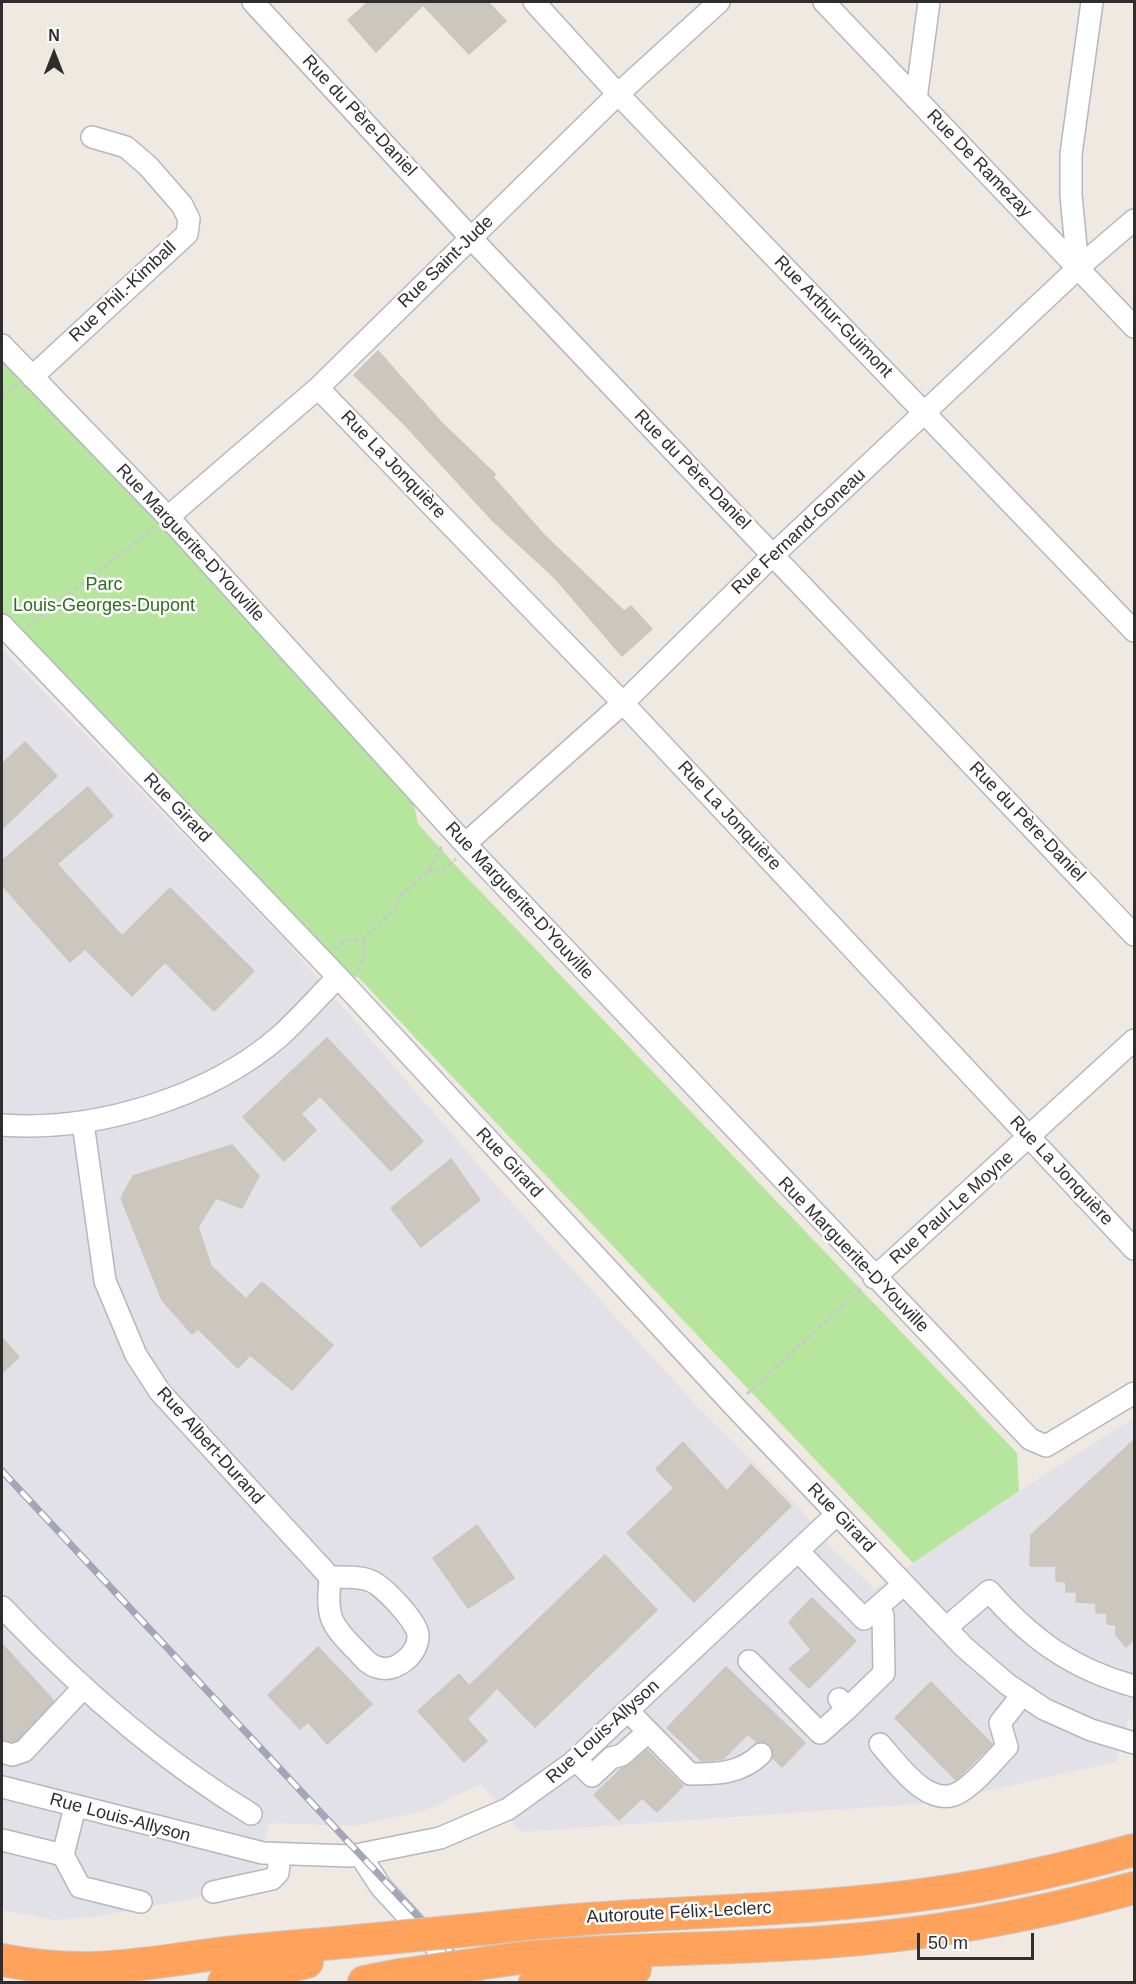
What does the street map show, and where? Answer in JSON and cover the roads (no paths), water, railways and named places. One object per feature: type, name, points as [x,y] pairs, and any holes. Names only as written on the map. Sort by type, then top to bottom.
[{"type":"highway","name":"Autoroute Félix-Leclerc","points":[[371,1945],[491,1928],[592,1918],[818,1905],[934,1893],[1048,1872],[1134,1850]]},
{"type":"highway","name":"Autoroute Félix-Leclerc","points":[[364,1983],[400,1975],[532,1974],[892,1936],[988,1922],[1134,1888]]},
{"type":"highway","points":[[2,1960],[53,1968],[109,1969],[216,1954],[371,1945]]},
{"type":"highway","points":[[224,1983],[371,1945]]},
{"type":"street","name":"Rue du Père-Daniel","points":[[253,2],[471,237],[1134,935]]},
{"type":"street","name":"Rue Arthur-Guimont","points":[[534,2],[618,94],[1134,631]]},
{"type":"street","name":"Rue Saint-Jude","points":[[168,517],[318,388],[618,94],[719,2]]},
{"type":"street","name":"Rue De Ramezay","points":[[824,2],[1134,327]]},
{"type":"street","points":[[916,99],[930,2]]},
{"type":"street","points":[[1078,268],[1071,195],[1071,154],[1092,2]]},
{"type":"street","name":"Rue Phil.-Kimball","points":[[32,376],[187,234],[189,219],[183,205],[148,166],[126,147],[92,137]]},
{"type":"street","name":"Rue Fernand-Goneau","points":[[465,844],[623,703],[773,555],[926,414],[1078,268],[1134,220]]},
{"type":"street","name":"Rue Marguerite-D'Youville","points":[[2,345],[168,517],[465,844],[874,1278],[1030,1439],[1046,1446],[1134,1393]]},
{"type":"street","name":"Rue La Jonquière","points":[[318,388],[623,703],[1134,1249]]},
{"type":"street","name":"Rue Girard","points":[[7,631],[338,977],[734,1406],[946,1628],[984,1665],[1022,1695],[1071,1722],[1134,1743]]},
{"type":"street","points":[[2,1125],[59,1126],[83,1123],[146,1107],[189,1091],[233,1068],[279,1037],[338,977]]},
{"type":"street","name":"Rue Paul-Le Moyne","points":[[874,1278],[1030,1138],[1134,1040]]},
{"type":"street","name":"Rue Albert-Durand","points":[[83,1123],[105,1281],[136,1355],[160,1392],[330,1577]]},
{"type":"street","name":"Rue Louis-Allyson","points":[[2,1787],[233,1847],[280,1855],[360,1855],[415,1845],[472,1826],[531,1794],[576,1760],[837,1514]]},
{"type":"street","points":[[798,1551],[864,1619],[904,1584]]},
{"type":"street","points":[[330,1577],[361,1578],[379,1585],[416,1626],[418,1639],[410,1655],[389,1669],[375,1667],[367,1662],[336,1630],[330,1620],[327,1608],[330,1577]]},
{"type":"street","points":[[946,1628],[989,1591],[1018,1623],[1044,1645],[1091,1671],[1134,1686]]},
{"type":"street","points":[[2,1607],[83,1688],[164,1756],[251,1814]]},
{"type":"street","points":[[749,1660],[820,1733],[842,1703],[884,1673],[883,1615],[877,1608]]},
{"type":"street","points":[[2,1752],[12,1755],[24,1751],[83,1688]]},
{"type":"street","points":[[880,1743],[927,1791],[940,1796],[954,1795],[969,1785],[1007,1748],[1000,1723],[1022,1695]]},
{"type":"street","points":[[628,1711],[690,1774],[734,1771],[747,1766],[761,1754]]},
{"type":"street","points":[[576,1760],[592,1776],[611,1758],[622,1755],[648,1731]]},
{"type":"street","points":[[75,1807],[63,1855],[80,1887],[141,1902]]},
{"type":"street","points":[[2,1840],[63,1855]]},
{"type":"street","points":[[213,1892],[272,1879],[278,1873],[280,1855]]},
{"type":"street","points":[[360,1855],[368,1871],[381,1887],[468,1983]]},
{"type":"railway","points":[[2,1471],[479,1982]]},
{"type":"park label","name":"Parc Louis-Georges-Dupont","points":[[104,595]]}]
